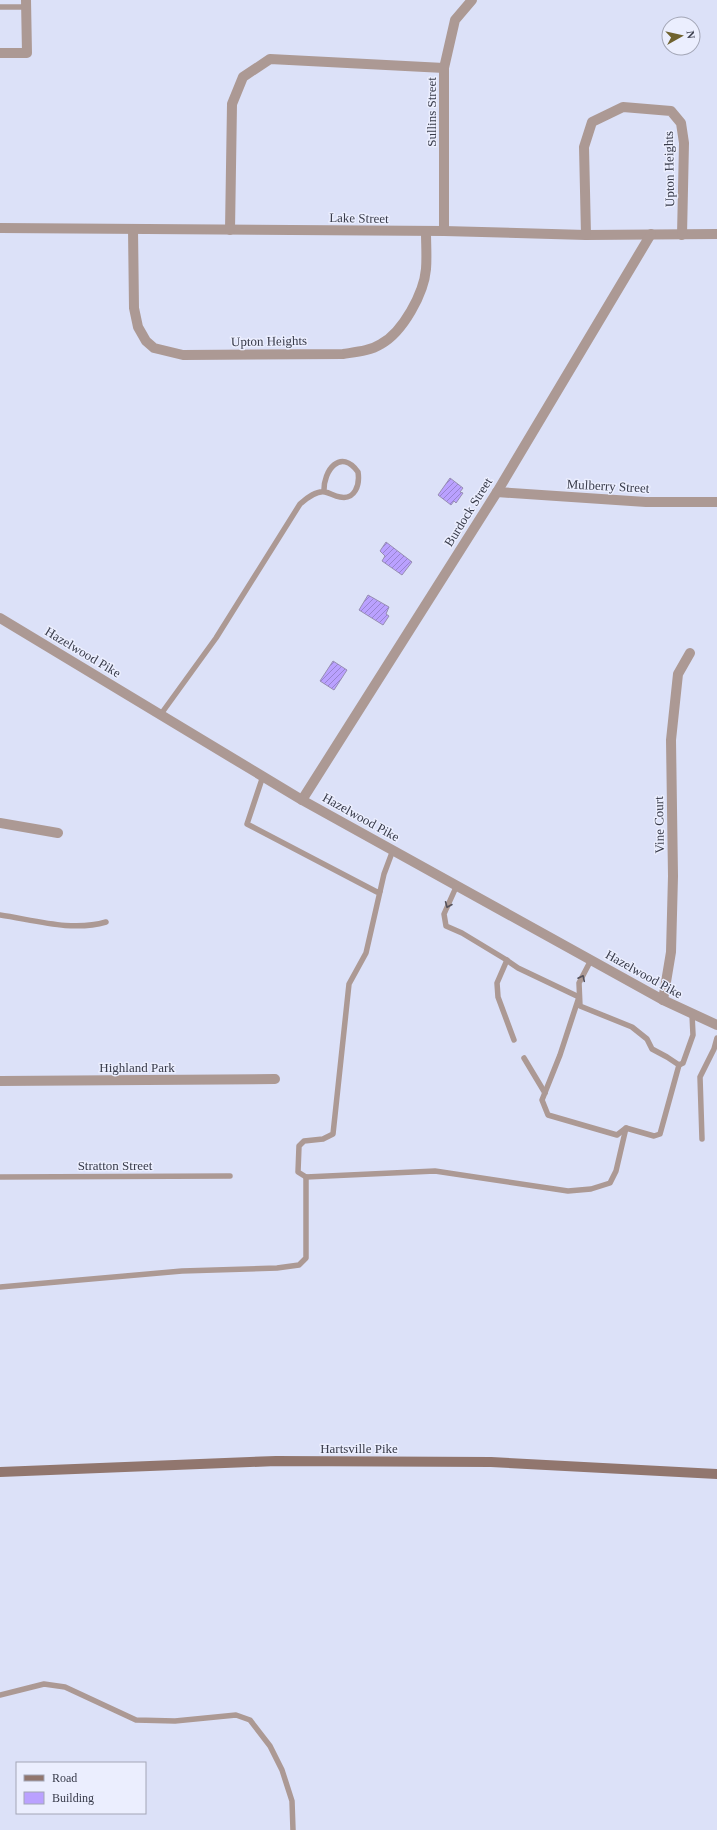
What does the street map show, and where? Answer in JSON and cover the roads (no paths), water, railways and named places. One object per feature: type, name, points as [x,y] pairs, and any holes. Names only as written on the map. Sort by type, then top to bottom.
[{"type":"main road","name":"Hartsville Pike","points":[[0,1472],[284,1461],[491,1462],[717,1474]]},
{"type":"street","name":"Sullins Street","points":[[444,232],[444,68],[455,20],[472,0]]},
{"type":"street","points":[[0,53],[27,53],[26,3]]},
{"type":"street","points":[[230,230],[232,104],[243,77],[270,59],[444,68]]},
{"type":"street","name":"Upton Heights","points":[[586,235],[584,147],[592,122],[623,107],[671,111],[681,123],[684,143],[682,235]]},
{"type":"street","name":"Lake Street","points":[[0,228],[444,232],[586,235],[717,234]]},
{"type":"street","name":"Upton Heights","points":[[133,229],[134,308],[138,327],[146,341],[154,348],[183,355],[343,354],[364,351],[382,344],[393,335],[405,320],[423,285],[426,269],[426,232]]},
{"type":"street","name":"Burdock Street","points":[[302,800],[497,492],[650,234]]},
{"type":"street","name":"Mulberry Street","points":[[497,492],[646,502],[717,502]]},
{"type":"street","name":"Hazelwood Pike","points":[[0,618],[302,800],[663,1000],[717,1025]]},
{"type":"street","name":"Vine Court","points":[[663,1000],[671,952],[673,876],[670,740],[678,674],[690,653]]},
{"type":"street","points":[[0,823],[58,833]]},
{"type":"street","name":"Highland Park","points":[[0,1081],[275,1079]]},
{"type":"lane","points":[[0,7],[26,3]]},
{"type":"lane","points":[[161,714],[181,689],[233,612],[300,504],[307,497],[324,492],[342,498],[348,496],[355,492],[358,486],[358,472],[349,463],[342,462],[335,464],[329,468],[325,476],[324,492]]},
{"type":"lane","points":[[263,776],[247,824],[377,892],[380,891]]},
{"type":"lane","points":[[393,850],[380,891],[366,953],[349,984],[333,1134],[323,1139],[304,1141],[299,1146],[298,1172],[306,1177],[435,1171],[568,1191],[591,1189],[610,1183],[616,1171],[626,1128]]},
{"type":"lane","points":[[457,885],[444,914],[446,926],[462,933],[518,968],[579,997]]},
{"type":"lane","points":[[0,915],[70,926],[91,925],[106,922]]},
{"type":"lane","points":[[507,960],[497,983],[498,998],[514,1040]]},
{"type":"lane","points":[[591,960],[579,984],[580,1006],[632,1027],[647,1039],[652,1049],[667,1056],[679,1065]]},
{"type":"lane","points":[[579,997],[560,1055],[542,1100],[548,1115],[617,1135],[626,1128]]},
{"type":"lane","points":[[626,1128],[654,1136],[660,1134],[679,1065],[683,1063],[693,1035],[692,1014]]},
{"type":"lane","points":[[702,1139],[700,1077],[714,1049],[717,1038]]},
{"type":"lane","points":[[524,1058],[545,1093]]},
{"type":"lane","name":"Stratton Street","points":[[0,1177],[230,1176]]},
{"type":"lane","points":[[0,1287],[182,1271],[278,1268],[299,1265],[306,1258],[306,1177]]},
{"type":"lane","points":[[0,1695],[44,1684],[65,1687],[136,1720],[175,1721],[236,1715],[250,1720],[270,1746],[282,1770],[292,1801],[293,1830]]}]
